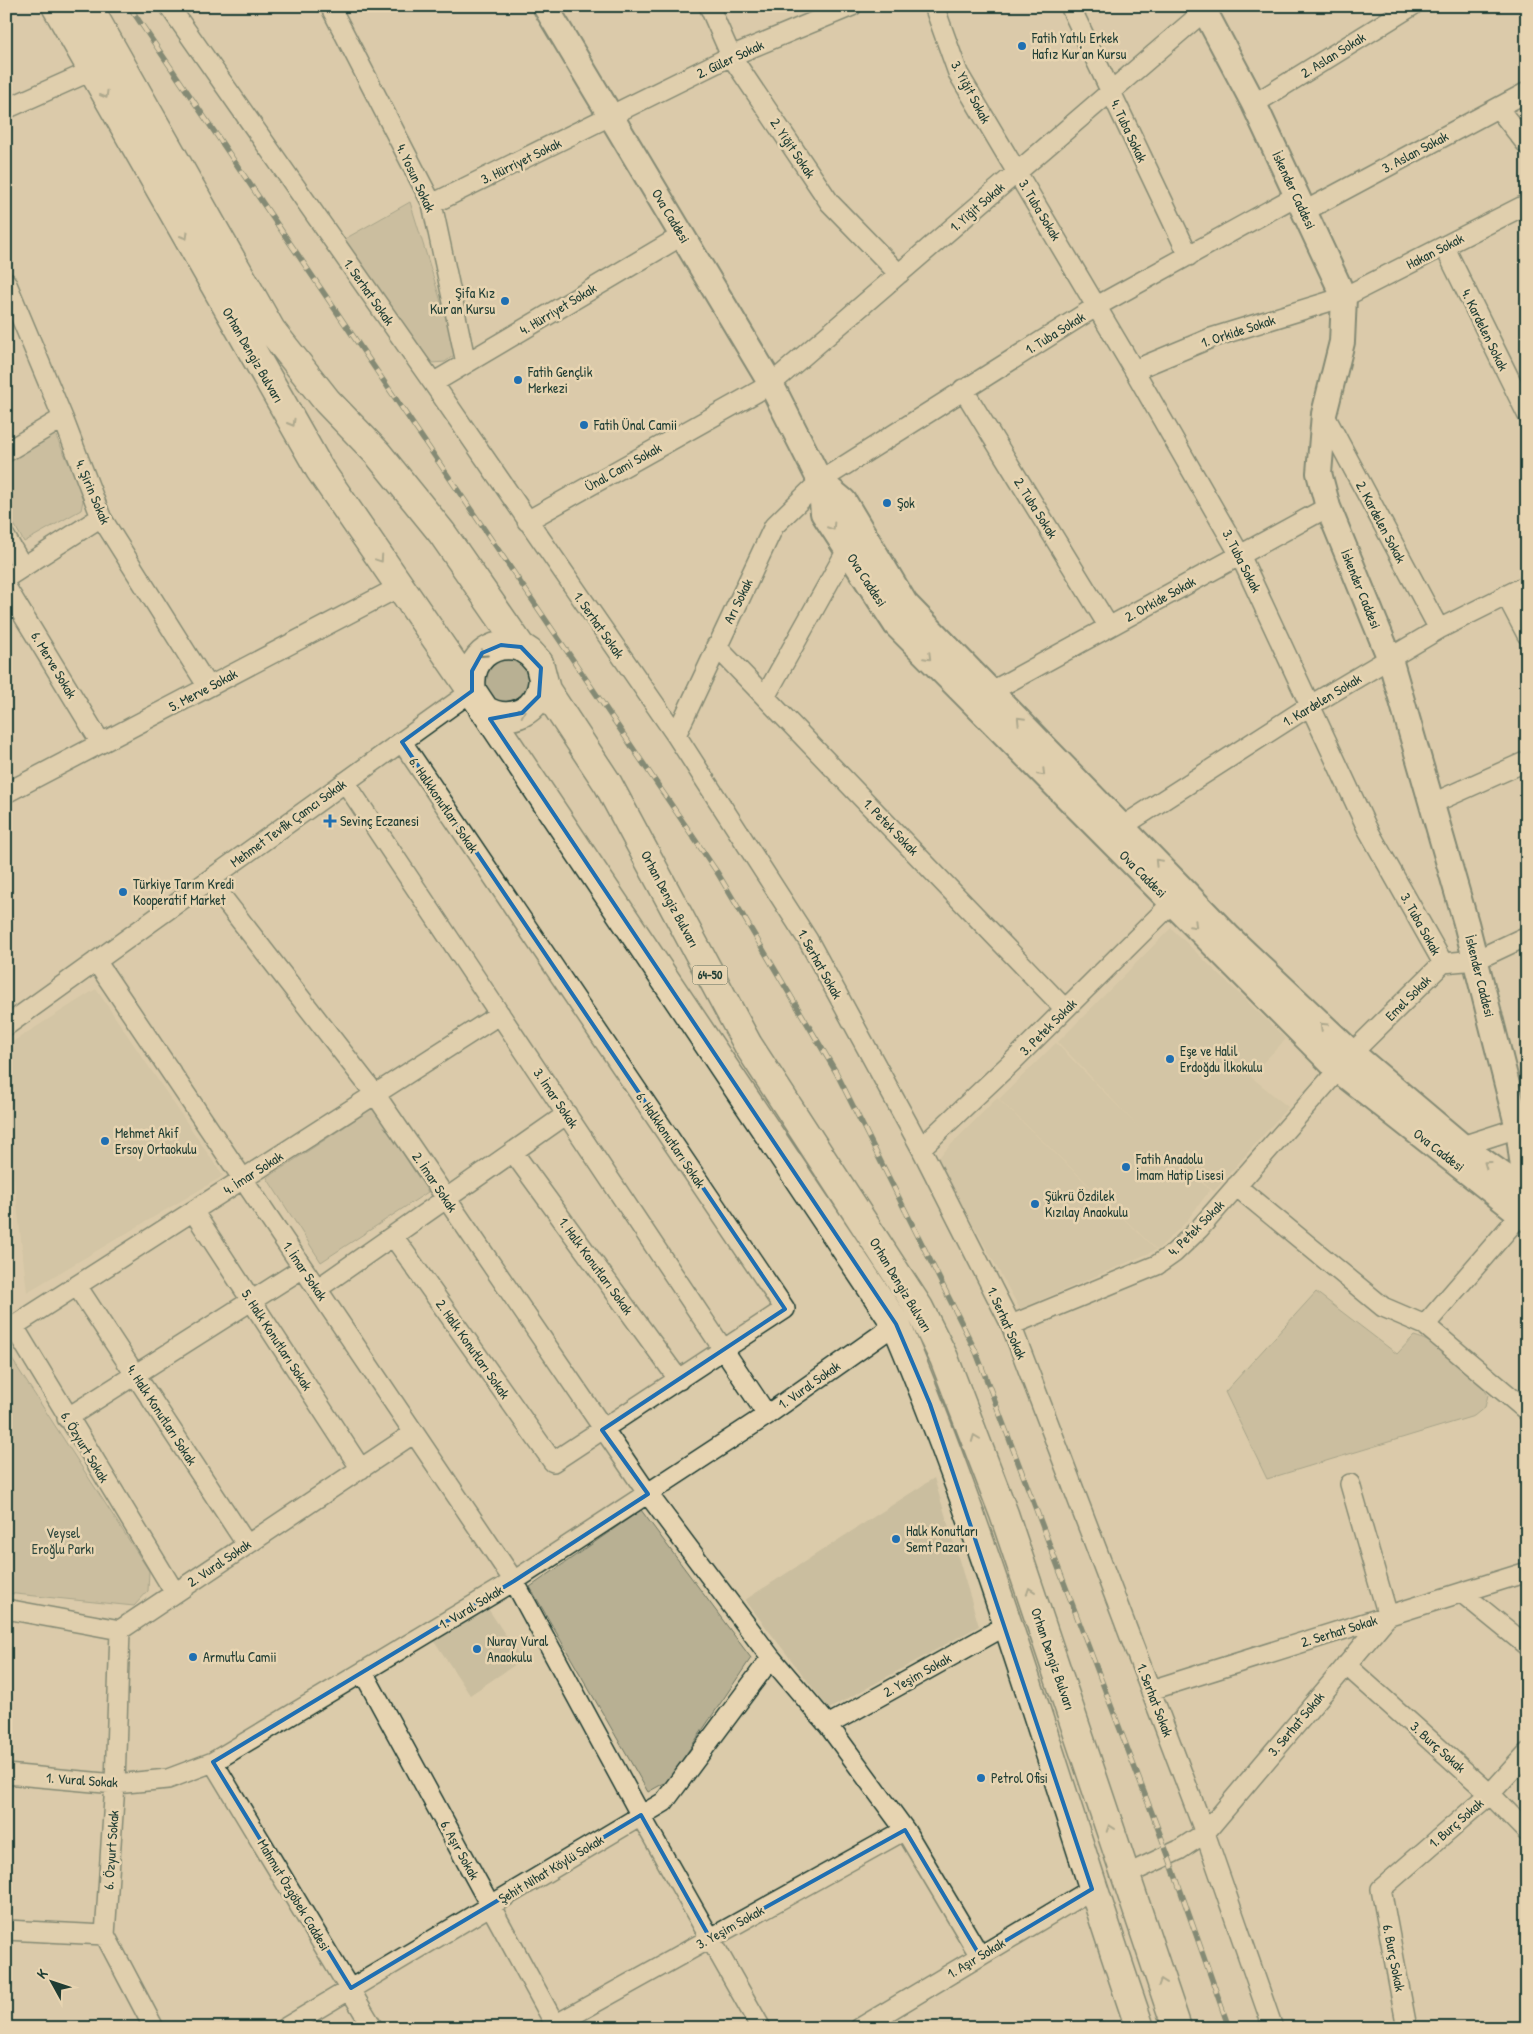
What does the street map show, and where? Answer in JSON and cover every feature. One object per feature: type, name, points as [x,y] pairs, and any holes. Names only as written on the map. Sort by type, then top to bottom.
[{"type":"main road","name":"Orhan Dengiz Bulvarı","points":[[56,6],[91,71],[320,470],[477,700],[896,1324],[930,1404],[1007,1625],[1092,1889],[1140,2028]]},
{"type":"main road","name":"Orhan Dengiz Bulvarı","points":[[88,6],[270,330],[327,401],[378,454],[442,533],[521,647],[530,652],[538,663],[546,690],[608,784],[748,1045],[919,1308],[944,1358],[1004,1514],[1178,2028]]},
{"type":"main road","points":[[521,647],[501,645],[482,654],[472,671],[477,700],[490,713],[506,717],[522,713],[535,703],[540,696],[543,680]]},
{"type":"street","name":"1. Serhat Sokak","points":[[169,6],[676,735],[808,940],[921,1148],[1011,1325],[1205,1833],[1272,2028]]},
{"type":"street","name":"4. Yosun Sokak","points":[[330,6],[432,204],[466,363]]},
{"type":"street","name":"Ova Caddesi","points":[[545,6],[771,384],[820,481],[823,512],[896,625],[1230,938],[1345,1062],[1462,1146],[1525,1204]]},
{"type":"street","name":"2. Yiğit Sokak","points":[[709,6],[731,56],[830,203],[899,274]]},
{"type":"street","name":"2. Güler Sokak","points":[[611,117],[731,56],[852,6]]},
{"type":"street","name":"3. Yiğit Sokak","points":[[934,6],[958,73],[1017,172]]},
{"type":"street","name":"4. Tuba Sokak","points":[[1070,6],[1189,256]]},
{"type":"street","name":"2. Aslan Sokak","points":[[1254,104],[1412,6]]},
{"type":"street","name":"1. Yiğit Sokak","points":[[771,384],[1206,8]]},
{"type":"street","name":"İskender Caddesi","points":[[1206,8],[1254,104],[1344,297],[1342,342],[1324,414],[1319,473],[1328,507],[1390,659],[1476,960],[1522,1127],[1525,1204]]},
{"type":"street","points":[[6,110],[91,71]]},
{"type":"street","name":"3. Aslan Sokak","points":[[1300,204],[1498,108],[1527,92]]},
{"type":"street","points":[[1498,108],[1527,145]]},
{"type":"street","name":"3. Hürriyet Sokak","points":[[432,204],[611,117]]},
{"type":"street","name":"3. Tuba Sokak","points":[[1017,172],[1097,306],[1240,555],[1367,828],[1443,963]]},
{"type":"street","name":"1. Tuba Sokak","points":[[820,481],[1097,306],[1189,256],[1300,204]]},
{"type":"street","name":"Hakan Sokak","points":[[1344,297],[1527,204]]},
{"type":"street","name":"4. Hürriyet Sokak","points":[[433,383],[683,235]]},
{"type":"street","name":"4. Kardelen Sokak","points":[[1444,246],[1527,414]]},
{"type":"street","name":"4. Şirin Sokak","points":[[6,282],[63,418],[101,517],[208,687]]},
{"type":"street","name":"1. Orkide Sokak","points":[[1134,370],[1212,338],[1344,297]]},
{"type":"street","name":"Ünal Cami Sokak","points":[[527,520],[771,384]]},
{"type":"street","name":"2. Tuba Sokak","points":[[963,389],[1109,627]]},
{"type":"street","name":"2. Kardelen Sokak","points":[[1324,414],[1438,629]]},
{"type":"street","points":[[6,452],[63,418]]},
{"type":"street","name":"Ova Caddesi","points":[[820,481],[844,501],[905,603],[992,691],[1115,832],[1172,903],[1345,1062],[1525,1204]]},
{"type":"street","name":"Arı Sokak","points":[[676,735],[716,646],[774,526],[820,481]]},
{"type":"street","name":"2. Orkide Sokak","points":[[992,691],[1328,507]]},
{"type":"street","points":[[6,578],[101,517]]},
{"type":"street","points":[[6,538],[22,567]]},
{"type":"street","points":[[765,696],[847,550]]},
{"type":"street","name":"1. Kardelen Sokak","points":[[1115,832],[1311,705],[1438,629],[1506,594],[1527,586]]},
{"type":"street","name":"6. Merve Sokak","points":[[6,587],[102,743]]},
{"type":"street","name":"5. Merve Sokak","points":[[6,793],[399,587]]},
{"type":"street","points":[[1506,594],[1527,635]]},
{"type":"street","name":"1. Petek Sokak","points":[[716,646],[1065,1009]]},
{"type":"street","name":"Mehmet Tevfik Çamcı Sokak","points":[[6,1026],[402,742],[477,700]]},
{"type":"street","name":"6. Halkkonutları Sokak","points":[[402,742],[785,1309],[554,1462]]},
{"type":"street","points":[[1431,804],[1527,761]]},
{"type":"street","name":"3. İmar Sokak","points":[[345,782],[767,1415]]},
{"type":"street","name":"2. İmar Sokak","points":[[209,880],[375,1094],[602,1430],[648,1494],[771,1658],[828,1725],[905,1830],[980,1956]]},
{"type":"street","name":"3. Petek Sokak","points":[[921,1148],[1172,903]]},
{"type":"street","name":"Emel Sokak","points":[[1345,1062],[1443,963],[1476,960],[1527,936]]},
{"type":"street","name":"1. İmar Sokak","points":[[96,961],[514,1581],[641,1815],[761,2028]]},
{"type":"street","name":"4. İmar Sokak","points":[[10,1329],[500,1014]]},
{"type":"street","name":"4. Petek Sokak","points":[[1011,1325],[1157,1265],[1174,1252],[1199,1229],[1345,1062]]},
{"type":"street","points":[[317,1289],[567,1114]]},
{"type":"street","points":[[1462,1146],[1522,1127]]},
{"type":"street","name":"1. Halk Konutları Sokak","points":[[513,1152],[678,1380]]},
{"type":"street","points":[[1236,1186],[1383,1307],[1425,1325],[1527,1411]]},
{"type":"street","points":[[1425,1325],[1525,1204]]},
{"type":"street","name":"5. Halk Konutları Sokak","points":[[193,1211],[360,1468]]},
{"type":"street","name":"2. Halk Konutları Sokak","points":[[393,1236],[554,1462]]},
{"type":"street","points":[[67,1418],[303,1268]]},
{"type":"street","name":"4. Halk Konutları Sokak","points":[[77,1286],[247,1544]]},
{"type":"street","name":"1. Vural Sokak","points":[[6,1774],[115,1784],[168,1779],[213,1762],[514,1581],[767,1415],[896,1324]]},
{"type":"street","name":"6. Özyurt Sokak","points":[[10,1329],[174,1593]]},
{"type":"street","name":"2. Vural Sokak","points":[[120,1630],[414,1433]]},
{"type":"street","points":[[1350,1484],[1388,1616]]},
{"type":"street","name":"2. Serhat Sokak","points":[[1151,1690],[1527,1572]]},
{"type":"street","points":[[1462,1593],[1527,1646]]},
{"type":"street","points":[[6,1609],[120,1630]]},
{"type":"street","name":"3. Serhat Sokak","points":[[1126,1875],[1179,1850],[1205,1833],[1388,1616]]},
{"type":"street","name":"2. Yeşim Sokak","points":[[828,1725],[1007,1625]]},
{"type":"street","name":"6. Özyurt Sokak","points":[[105,1935],[115,1784],[120,1630]]},
{"type":"street","name":"Şehit Nihat Köylü Sokak","points":[[284,2028],[664,1802],[771,1658]]},
{"type":"street","name":"3. Burç Sokak","points":[[1346,1665],[1490,1794],[1527,1832]]},
{"type":"street","name":"6. Aşır Sokak","points":[[363,1672],[556,2026]]},
{"type":"street","name":"1. Burç Sokak","points":[[1381,1889],[1490,1794],[1527,1753]]},
{"type":"street","name":"Mahmut Özgöbek Caddesi","points":[[213,1762],[351,1988],[373,2028]]},
{"type":"street","name":"3. Yeşim Sokak","points":[[556,2026],[905,1830]]},
{"type":"street","name":"1. Aşır Sokak","points":[[860,2028],[882,2022],[980,1956],[1092,1889]]},
{"type":"street","name":"6. Burç Sokak","points":[[1381,1889],[1407,2028]]},
{"type":"street","points":[[6,1930],[105,1935],[154,2028]]},
{"type":"highlighted area","points":[[501,645],[521,647],[541,668],[539,696],[522,713],[490,719],[896,1324],[930,1404],[1092,1889],[980,1956],[905,1830],[710,1938],[641,1815],[351,1988],[213,1762],[514,1581],[648,1494],[602,1430],[785,1309],[402,742],[472,691],[472,671],[482,653]]},
{"type":"shaded area","name":"Eşe ve Halil Erdoğdu İlkokulu","points":[[1171,928],[1286,1039],[1250,1076],[1288,1107],[1214,1191],[1182,1166],[1210,1190],[1185,1223],[1157,1250],[999,1099],[1056,1043],[1144,1133],[1058,1042]]},
{"type":"shaded area","name":"Mehmet Akif Ersoy Ortaokulu","points":[[96,989],[223,1176],[27,1292],[6,1106],[6,1046]]},
{"type":"shaded area","name":"Şükrü Özdilek Kızılay Anaokulu","points":[[997,1098],[1156,1250],[1020,1309],[937,1159]]},
{"type":"shaded area","name":"Halk Konutları Semt Pazarı","points":[[934,1478],[979,1626],[829,1709],[745,1600]]},
{"type":"shaded area","name":"Nuray Vural Anaokulu","points":[[485,1604],[522,1660],[470,1695],[433,1639]]},
{"type":"green space","points":[[410,202],[457,353],[445,362],[432,363],[343,240]]},
{"type":"green space","points":[[54,432],[84,496],[81,510],[24,542],[6,510],[6,462]]},
{"type":"green space","points":[[513,656],[527,666],[532,682],[520,704],[494,705],[480,676],[489,662]]},
{"type":"green space","points":[[373,1108],[428,1192],[321,1262],[267,1178]]},
{"type":"green space","points":[[1316,1292],[1397,1354],[1414,1336],[1424,1339],[1445,1352],[1474,1378],[1488,1395],[1485,1407],[1474,1416],[1267,1479],[1225,1392]]},
{"type":"green space","name":"Veysel Eroğlu Parkı","points":[[6,1350],[149,1571],[148,1591],[134,1606],[6,1593],[6,1450],[11,1424]]},
{"type":"green space","points":[[641,1510],[751,1658],[668,1781],[648,1792],[530,1587]]},
{"type":"railway","points":[[129,6],[717,872],[836,1072],[976,1352],[1168,1855],[1229,2028]]},
{"type":"place","name":"Fatih Yatılı Erkek Hafız Kur'an Kursu","points":[[1022,46]]},
{"type":"place","name":"Şifa Kız Kur'an Kursu","points":[[505,301]]},
{"type":"place","name":"Fatih Gençlik Merkezi","points":[[518,380]]},
{"type":"place","name":"Fatih Ünal Camii","points":[[584,425]]},
{"type":"place","name":"Şok","points":[[887,503]]},
{"type":"place","name":"Sevinç Eczanesi","points":[[330,821]]},
{"type":"place","name":"Türkiye Tarım Kredi Kooperatif Market","points":[[123,892]]},
{"type":"place","name":"Eşe ve Halil Erdoğdu İlkokulu","points":[[1170,1059]]},
{"type":"place","name":"Mehmet Akif Ersoy Ortaokulu","points":[[105,1141]]},
{"type":"place","name":"Fatih Anadolu İmam Hatip Lisesi","points":[[1126,1167]]},
{"type":"place","name":"Şükrü Özdilek Kızılay Anaokulu","points":[[1035,1204]]},
{"type":"place","name":"Halk Konutları Semt Pazarı","points":[[896,1539]]},
{"type":"place","name":"Nuray Vural Anaokulu","points":[[477,1649]]},
{"type":"place","name":"Armutlu Camii","points":[[193,1657]]},
{"type":"place","name":"Petrol Ofisi","points":[[981,1778]]}]
